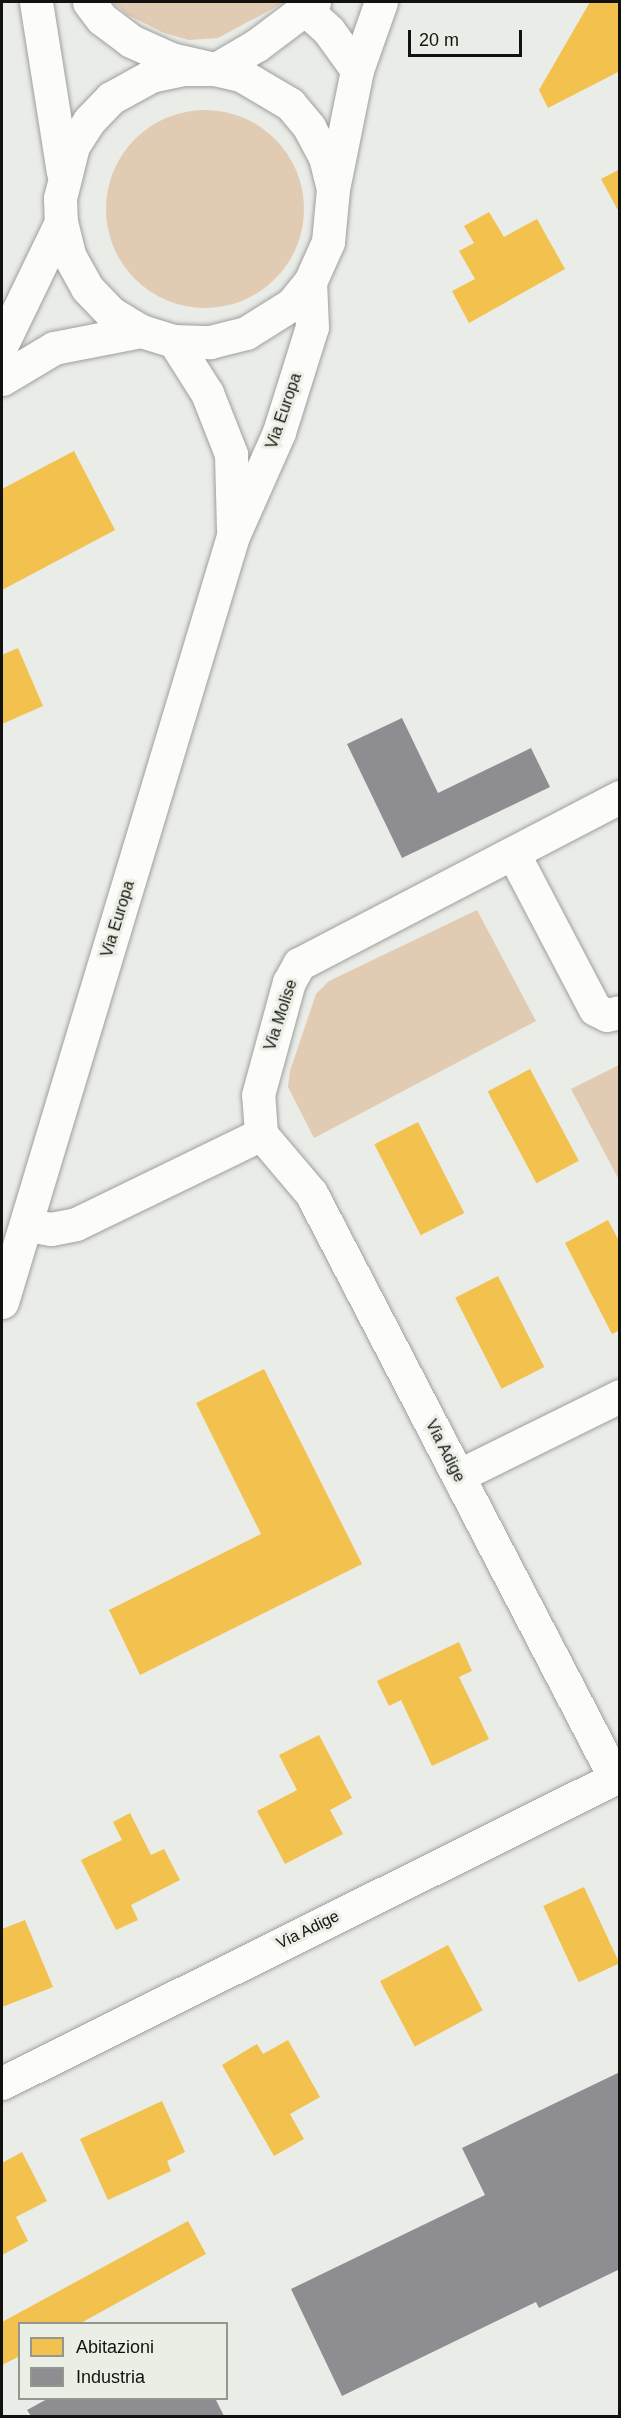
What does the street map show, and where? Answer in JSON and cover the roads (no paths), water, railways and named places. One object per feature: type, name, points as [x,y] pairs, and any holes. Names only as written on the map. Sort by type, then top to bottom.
[{"type":"street","points":[[36,2],[63,175],[61,222],[70,257],[87,288],[111,313],[141,331],[174,341],[210,342],[246,333],[292,304],[310,282],[328,242],[333,189],[357,70],[381,2]]},
{"type":"street","points":[[89,2],[102,19],[130,40],[171,59],[216,69],[266,87],[290,104],[309,127],[325,157],[333,189]]},
{"type":"street","points":[[63,175],[73,146],[88,121],[111,99],[151,76],[183,69],[216,69],[310,6],[357,70]]},
{"type":"street","points":[[2,344],[61,222]]},
{"type":"street","name":"Via Europa","points":[[2,1302],[8,1266],[26,1225],[233,536],[279,432],[312,327],[310,282]]},
{"type":"street","points":[[2,380],[54,348],[141,331]]},
{"type":"street","name":"Via Europa","points":[[174,341],[207,393],[231,454],[233,536]]},
{"type":"street","name":"Via Molise","points":[[261,1134],[258,1095],[289,982],[299,964],[620,797]]},
{"type":"street","points":[[513,853],[595,1009],[607,1015],[620,1012]]},
{"type":"street","points":[[26,1225],[51,1229],[76,1224],[261,1134]]},
{"type":"street","name":"Via Adige","points":[[2,2083],[617,1783],[311,1193],[261,1134]]},
{"type":"street","points":[[458,1476],[620,1396]]}]
